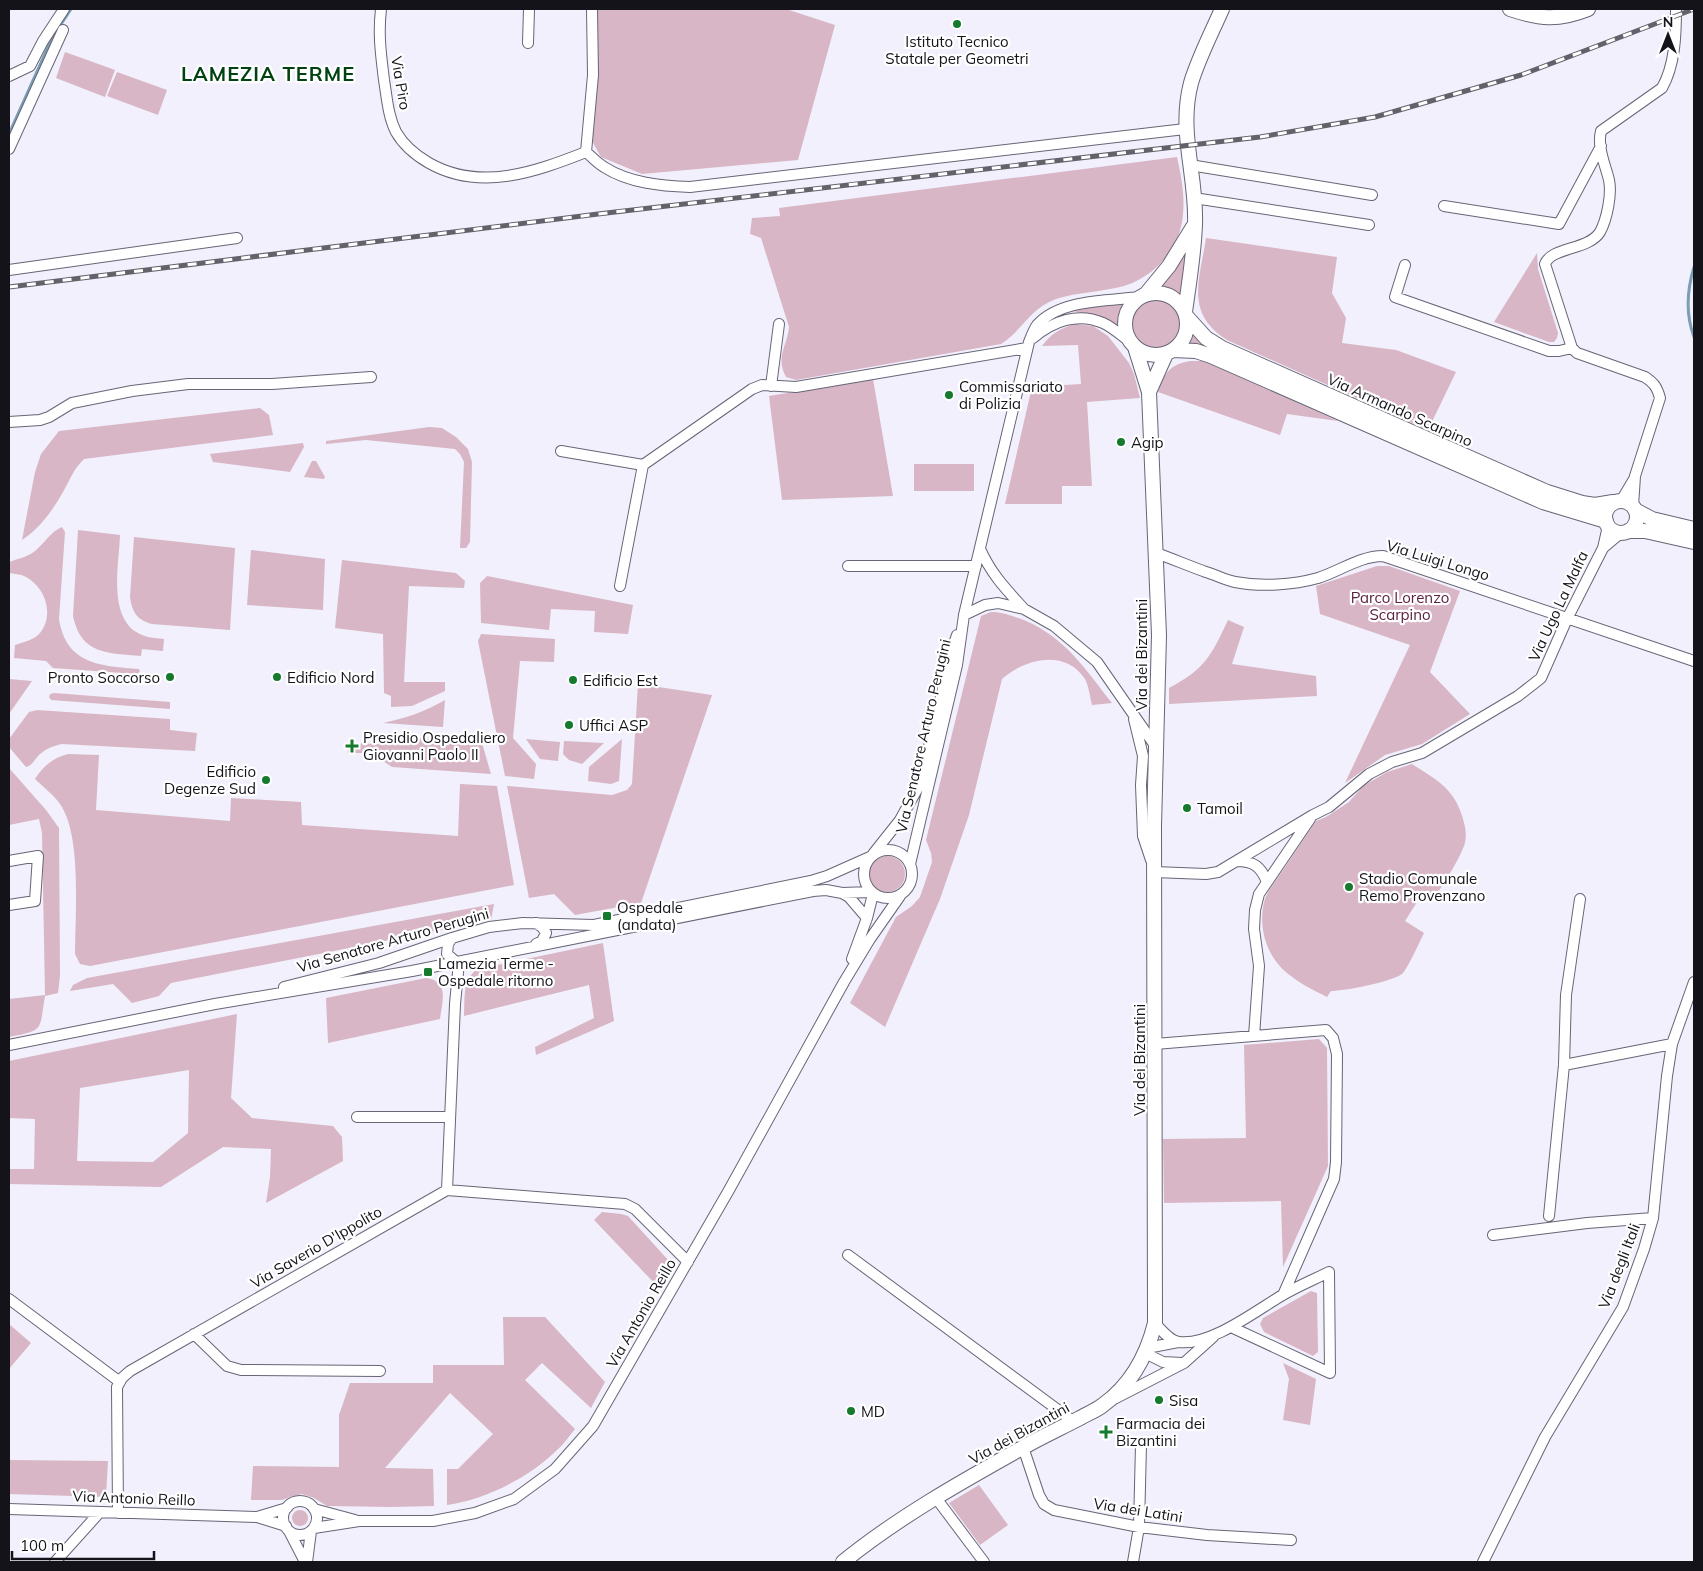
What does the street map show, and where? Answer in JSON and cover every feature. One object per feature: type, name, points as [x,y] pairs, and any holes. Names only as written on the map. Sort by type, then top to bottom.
[{"type":"street","points":[[9,76],[30,66],[43,41],[64,9]]},
{"type":"street","name":"Via Piro","points":[[381,9],[379,43],[388,107],[396,130],[404,144],[418,157],[439,168],[465,177],[494,178],[519,175],[586,152]]},
{"type":"street","points":[[528,43],[529,9]]},
{"type":"street","points":[[592,9],[593,75],[586,152],[604,167],[624,177],[644,183],[690,187],[1186,129]]},
{"type":"street","points":[[620,586],[643,465],[752,389],[762,386],[796,387],[1028,345],[1043,330],[1061,321],[1076,318],[1090,318],[1105,324],[1146,354],[1153,355],[1170,352],[1180,344],[1186,336],[1188,326],[1186,314],[1195,224],[1186,129],[1191,84],[1222,9]]},
{"type":"street","points":[[1510,9],[1532,16],[1588,9]]},
{"type":"street","points":[[1626,505],[1660,398],[1658,390],[1655,384],[1645,377],[1577,353],[1572,348],[1545,264],[1550,257],[1590,241],[1600,231],[1611,192],[1600,135],[1604,128],[1662,88],[1666,82],[1674,46],[1676,9]]},
{"type":"street","points":[[9,149],[64,30]]},
{"type":"street","points":[[30,66],[44,73]]},
{"type":"street","points":[[1444,206],[1559,224],[1601,146]]},
{"type":"street","points":[[1190,165],[1372,195]]},
{"type":"street","points":[[1194,198],[1369,225]]},
{"type":"street","points":[[1132,344],[1125,332],[1125,317],[1132,303],[1143,295],[1169,266],[1195,224]]},
{"type":"street","points":[[9,270],[237,238]]},
{"type":"street","points":[[1405,265],[1395,297],[1549,351],[1572,348]]},
{"type":"street","points":[[1143,295],[1156,292],[1165,294],[1181,304],[1186,314]]},
{"type":"street","name":"Via Senatore Arturo Perugini","points":[[215,1004],[379,963],[452,938],[497,926],[536,923],[594,925],[811,881],[828,876],[872,855],[900,820],[920,784],[953,647],[964,615],[1028,345],[1037,325],[1058,310],[1074,305],[1143,295]]},
{"type":"street","name":"Via Armando Scarpino","points":[[1186,314],[1206,338],[1222,348],[1547,492],[1582,503],[1626,505],[1652,519],[1694,529]]},
{"type":"street","points":[[771,386],[779,324]]},
{"type":"street","name":"Via dei Bizantini","points":[[842,1562],[936,1498],[1023,1447],[1103,1405],[1126,1383],[1138,1366],[1146,1351],[1155,1323],[1154,868],[1151,753],[1158,717],[1159,635],[1149,392],[1132,344]]},
{"type":"street","name":"Via Armando Scarpino","points":[[1170,352],[1196,351],[1211,356],[1543,502],[1607,523]]},
{"type":"street","name":"Via dei Bizantini","points":[[1149,392],[1170,352]]},
{"type":"street","points":[[9,422],[40,420],[72,403],[132,391],[188,384],[272,384],[371,377]]},
{"type":"street","points":[[561,451],[643,465]]},
{"type":"street","points":[[1626,505],[1607,509],[1607,523],[1616,532],[1645,531],[1694,542]]},
{"type":"street","points":[[1625,531],[1632,528],[1636,520],[1626,505]]},
{"type":"street","name":"Via Ugo La Malfa","points":[[1154,868],[1206,874],[1218,872],[1329,807],[1369,774],[1392,762],[1422,753],[1518,696],[1541,678],[1567,619],[1603,548],[1607,523]]},
{"type":"street","name":"Via Ugo La Malfa","points":[[1603,548],[1625,531]]},
{"type":"street","points":[[980,549],[989,568],[997,579],[1024,609]]},
{"type":"street","name":"Via Luigi Longo","points":[[1156,553],[1233,582],[1247,584],[1308,580],[1322,577],[1364,559],[1383,556],[1694,661]]},
{"type":"street","points":[[848,566],[976,566]]},
{"type":"street","points":[[964,615],[985,605],[998,603],[1024,609],[1054,626],[1097,662],[1133,713],[1144,724],[1158,717]]},
{"type":"street","name":"Via Senatore Arturo Perugini","points":[[910,864],[957,665],[964,615]]},
{"type":"street","points":[[1133,713],[1151,753]]},
{"type":"street","points":[[1133,713],[1151,753]]},
{"type":"street","points":[[1254,1036],[1259,966],[1254,928],[1255,910],[1259,894],[1313,815]]},
{"type":"street","points":[[894,850],[901,853],[910,864],[912,878],[906,892],[900,896],[886,899],[872,893],[864,880],[864,867],[872,855],[880,851],[894,850]]},
{"type":"street","points":[[9,861],[38,856],[35,901],[9,905]]},
{"type":"street","points":[[1237,861],[1248,861],[1256,864],[1267,882]]},
{"type":"street","name":"Via Senatore Arturo Perugini","points":[[9,1045],[215,1004],[412,972],[533,946],[813,891],[872,893]]},
{"type":"street","points":[[842,893],[867,918]]},
{"type":"street","name":"Via Antonio Reillo","points":[[844,982],[867,918],[872,893]]},
{"type":"street","name":"Via Antonio Reillo","points":[[313,1530],[359,1521],[433,1521],[474,1513],[514,1499],[555,1469],[594,1426],[844,982],[870,939],[900,896]]},
{"type":"street","points":[[1549,1216],[1564,1065],[1566,995],[1580,899]]},
{"type":"street","points":[[533,946],[542,941],[546,933],[536,923]]},
{"type":"street","points":[[452,938],[448,944],[447,954],[458,962],[447,1190],[625,1204],[635,1209],[688,1262]]},
{"type":"street","name":"Via degli Itali","points":[[1483,1562],[1545,1437],[1623,1306],[1644,1249],[1653,1218],[1672,1044],[1694,982]]},
{"type":"street","points":[[1155,1044],[1326,1030],[1333,1038],[1337,1054],[1336,1162],[1334,1179],[1283,1295]]},
{"type":"street","points":[[1564,1065],[1672,1044]]},
{"type":"street","points":[[357,1117],[450,1118]]},
{"type":"street","name":"Via Saverio D'Ippolito","points":[[120,1382],[130,1371],[447,1190]]},
{"type":"street","points":[[1493,1235],[1587,1223],[1653,1218]]},
{"type":"street","points":[[848,1255],[1074,1421]]},
{"type":"street","points":[[1146,1351],[1178,1342],[1194,1341],[1216,1334],[1283,1295],[1329,1272],[1330,1373],[1231,1327]]},
{"type":"street","points":[[9,1299],[120,1382],[117,1387],[118,1513]]},
{"type":"street","points":[[1155,1323],[1166,1335],[1178,1342]]},
{"type":"street","points":[[194,1334],[227,1366],[241,1370],[380,1371]]},
{"type":"street","points":[[1103,1405],[1184,1363],[1216,1334]]},
{"type":"street","points":[[1146,1351],[1163,1362],[1184,1363]]},
{"type":"street","points":[[1134,1562],[1139,1527],[1141,1445]]},
{"type":"street","name":"Via dei Latini","points":[[1023,1447],[1039,1495],[1044,1504],[1054,1510],[1139,1527],[1207,1535],[1291,1540]]},
{"type":"street","points":[[936,1498],[984,1562]]},
{"type":"street","points":[[296,1502],[311,1505],[317,1519],[306,1562],[287,1529],[284,1517],[287,1508],[296,1502]]},
{"type":"street","name":"Via Antonio Reillo","points":[[9,1509],[257,1517],[287,1508]]},
{"type":"street","name":"Via Antonio Reillo","points":[[314,1509],[359,1521]]},
{"type":"street","points":[[55,1562],[100,1512]]},
{"type":"street","name":"Via Antonio Reillo","points":[[257,1517],[287,1529]]},
{"type":"street","points":[[287,1529],[300,1535],[313,1530]]},
{"type":"green space","points":[[597,9],[786,9],[835,25],[798,160],[642,174],[601,157],[592,141],[592,123],[598,79]]},
{"type":"green space","points":[[65,52],[115,70],[105,97],[56,78]]},
{"type":"green space","points":[[117,72],[167,90],[158,115],[107,96]]},
{"type":"green space","points":[[1177,157],[1183,199],[1181,226],[1172,249],[1165,259],[1156,268],[1136,281],[1116,288],[1081,293],[1047,303],[1032,314],[1015,333],[1001,344],[796,380],[786,377],[782,358],[789,327],[761,238],[750,234],[752,218],[780,216],[779,208]]},
{"type":"green space","points":[[1206,238],[1337,257],[1332,293],[1346,318],[1342,343],[1396,350],[1456,372],[1428,430],[1227,340],[1214,330],[1200,307],[1198,294]]},
{"type":"green space","points":[[1188,251],[1181,299],[1170,291],[1157,289],[1176,268]]},
{"type":"green space","points":[[1537,253],[1538,269],[1558,333],[1554,342],[1549,342],[1494,322]]},
{"type":"green space","points":[[1129,300],[1121,321],[1122,331],[1097,316],[1072,311]]},
{"type":"green space","points":[[1151,300],[1161,300],[1173,307],[1180,319],[1180,329],[1173,341],[1161,348],[1151,348],[1143,344],[1136,337],[1132,329],[1132,319],[1136,311],[1143,304]]},
{"type":"green space","points":[[1076,324],[1093,326],[1108,336],[1129,363],[1140,398],[1087,402],[1092,486],[1062,486],[1062,504],[1005,504],[1032,387],[1081,384],[1078,345],[1042,346],[1056,332]]},
{"type":"green space","points":[[1191,328],[1218,352],[1183,346]]},
{"type":"green space","points":[[1204,361],[1338,421],[1287,414],[1280,435],[1158,392],[1169,370],[1178,364]]},
{"type":"green space","points":[[873,379],[893,496],[782,500],[769,396]]},
{"type":"green space","points":[[260,408],[269,415],[273,435],[84,459],[50,512],[35,530],[22,540],[35,472],[41,454],[59,431]]},
{"type":"green space","points":[[429,427],[442,428],[456,437],[468,449],[472,462],[470,542],[466,548],[460,548],[464,462],[455,449],[366,440],[326,444],[326,441]]},
{"type":"green space","points":[[303,443],[304,447],[290,472],[213,462],[210,454]]},
{"type":"green space","points":[[312,461],[316,461],[325,477],[324,479],[304,477]]},
{"type":"green space","points":[[914,464],[974,464],[974,491],[914,491]]},
{"type":"green space","points":[[62,527],[65,532],[59,619],[69,646],[88,660],[99,664],[139,669],[140,672],[136,674],[53,668],[46,661],[14,658],[15,645],[32,639],[40,633],[47,617],[47,609],[46,601],[37,586],[22,575],[9,573],[9,562],[32,553],[54,531]]},
{"type":"green space","points":[[78,530],[120,535],[117,577],[120,607],[124,620],[133,629],[147,637],[164,639],[163,651],[142,649],[141,656],[118,654],[98,650],[82,638],[73,616]]},
{"type":"green space","points":[[134,537],[235,548],[230,630],[152,624],[139,618],[132,607],[130,597]]},
{"type":"green space","points":[[251,550],[325,559],[323,610],[247,605]]},
{"type":"green space","points":[[342,560],[456,573],[465,581],[464,588],[409,586],[404,682],[445,682],[445,691],[412,706],[391,707],[391,696],[384,693],[383,634],[335,628]]},
{"type":"green space","name":"Parco Lorenzo Scarpino","points":[[1377,566],[1389,566],[1460,591],[1430,672],[1470,714],[1422,744],[1385,755],[1345,783],[1410,645],[1320,614],[1316,586]]},
{"type":"green space","points":[[487,576],[633,605],[628,634],[594,632],[595,611],[551,609],[549,630],[481,623],[480,583]]},
{"type":"green space","points":[[991,612],[1004,613],[1024,620],[1052,636],[1074,656],[1112,703],[1092,705],[1085,679],[1077,669],[1067,663],[1056,660],[1044,660],[1021,666],[1002,679],[969,815],[940,899],[885,1027],[850,1003],[896,917],[912,906],[920,897],[932,862],[926,840],[981,616]]},
{"type":"green space","points":[[1228,620],[1244,627],[1232,664],[1316,676],[1317,696],[1169,704],[1169,688],[1199,668],[1206,660]]},
{"type":"green space","points":[[481,634],[555,639],[554,662],[520,661],[513,738],[536,764],[534,779],[505,776],[478,641]]},
{"type":"green space","points":[[9,679],[32,681],[9,714]]},
{"type":"green space","points":[[638,684],[712,695],[641,903],[575,915],[554,894],[529,898],[507,786],[612,795],[627,790],[632,784]]},
{"type":"green space","points":[[50,694],[170,702],[170,709],[51,700]]},
{"type":"green space","points":[[445,700],[443,727],[383,723],[415,714]]},
{"type":"green space","points":[[37,710],[170,719],[170,730],[197,733],[195,751],[62,744],[44,751],[32,764],[26,767],[9,747],[9,739],[29,712]]},
{"type":"green space","points":[[379,735],[482,743],[491,774],[392,767],[371,753],[348,753],[348,743],[378,744]]},
{"type":"green space","points":[[526,739],[560,742],[558,761],[540,759]]},
{"type":"green space","points":[[622,739],[619,781],[611,784],[588,781],[589,767]]},
{"type":"green space","points":[[564,741],[604,743],[582,764],[569,760],[563,754]]},
{"type":"green space","points":[[68,754],[99,755],[96,810],[230,821],[231,798],[301,802],[302,825],[458,836],[460,784],[497,786],[514,885],[90,966],[80,964],[75,954],[76,876],[72,835],[60,804],[35,779],[49,763]]},
{"type":"green space","name":"Stadio Comunale Remo Provenzano","points":[[1412,764],[1444,786],[1455,800],[1465,826],[1464,846],[1435,897],[1424,891],[1405,921],[1424,933],[1402,974],[1367,986],[1331,991],[1327,997],[1292,977],[1274,958],[1265,939],[1263,929],[1262,919],[1265,899],[1316,821],[1326,817],[1349,802],[1363,786],[1387,772]]},
{"type":"green space","points":[[9,768],[46,810],[59,828],[60,976],[58,993],[45,996],[38,1027],[29,1033],[9,1037],[9,999],[45,995],[42,833],[39,819],[9,825]]},
{"type":"green space","points":[[887,856],[894,857],[900,861],[904,867],[904,881],[900,887],[894,891],[887,892],[880,891],[874,887],[870,881],[869,874],[870,867],[874,861],[880,857]]},
{"type":"green space","points":[[494,904],[491,920],[171,983],[159,996],[132,1003],[113,984],[70,991],[73,985],[87,978]]},
{"type":"green space","points":[[603,943],[614,1021],[536,1055],[535,1047],[594,1018],[589,985],[464,1016],[467,983],[469,978],[478,969]]},
{"type":"green space","points":[[426,978],[439,983],[442,988],[443,999],[440,1019],[328,1043],[326,998]]},
{"type":"green space","points":[[237,1014],[231,1098],[252,1118],[333,1126],[342,1137],[343,1161],[266,1203],[270,1177],[271,1149],[223,1147],[161,1187],[9,1184],[9,1169],[34,1169],[35,1119],[9,1118],[9,1061]],"holes":[[[189,1070],[188,1133],[153,1162],[77,1161],[80,1088]]]},
{"type":"green space","points":[[1319,1039],[1327,1048],[1328,1166],[1283,1267],[1281,1201],[1164,1203],[1163,1139],[1246,1138],[1244,1045]]},
{"type":"green space","points":[[602,1212],[628,1216],[670,1262],[658,1287],[594,1220]]},
{"type":"green space","points":[[1311,1291],[1317,1293],[1318,1352],[1313,1356],[1264,1332],[1260,1324],[1263,1318]]},
{"type":"green space","points":[[503,1317],[545,1317],[605,1382],[591,1408],[542,1363],[525,1380],[575,1429],[560,1448],[534,1469],[491,1493],[447,1505],[447,1469],[458,1469],[493,1434],[450,1393],[385,1468],[433,1469],[434,1506],[327,1506],[314,1498],[302,1494],[282,1500],[251,1500],[253,1466],[339,1467],[339,1415],[350,1383],[433,1383],[433,1365],[504,1365]]},
{"type":"green space","points":[[9,1324],[31,1343],[9,1369]]},
{"type":"green space","points":[[1283,1363],[1316,1379],[1310,1425],[1283,1420],[1289,1379]]},
{"type":"green space","points":[[9,1460],[108,1461],[106,1497],[9,1494]]},
{"type":"green space","points":[[979,1485],[1008,1525],[980,1545],[949,1503]]},
{"type":"green space","points":[[300,1510],[306,1512],[308,1518],[306,1524],[300,1526],[294,1524],[292,1518],[294,1512]]},
{"type":"waterway","points":[[9,134],[52,38],[71,9]]},
{"type":"waterway","points":[[1694,267],[1688,302],[1689,319],[1694,337]]},
{"type":"railway","points":[[9,287],[598,214],[1260,137],[1375,117],[1521,75],[1694,9]]},
{"type":"place","name":"Istituto Tecnico Statale per Geometri","points":[[957,24]]},
{"type":"place","name":"Commissariato di Polizia","points":[[949,395]]},
{"type":"place","name":"Agip","points":[[1121,442]]},
{"type":"place","name":"Pronto Soccorso","points":[[170,677]]},
{"type":"place","name":"Edificio Nord","points":[[277,677]]},
{"type":"place","name":"Edificio Est","points":[[573,680]]},
{"type":"place","name":"Uffici ASP","points":[[569,725]]},
{"type":"place","name":"Presidio Ospedaliero Giovanni Paolo II","points":[[352,746]]},
{"type":"place","name":"Edificio Degenze Sud","points":[[266,780]]},
{"type":"place","name":"Tamoil","points":[[1187,808]]},
{"type":"place","name":"Stadio Comunale Remo Provenzano","points":[[1349,887]]},
{"type":"place","name":"Ospedale (andata)","points":[[607,916]]},
{"type":"place","name":"Lamezia Terme - Ospedale ritorno","points":[[428,972]]},
{"type":"place","name":"Sisa","points":[[1159,1400]]},
{"type":"place","name":"MD","points":[[851,1411]]},
{"type":"place","name":"Farmacia dei Bizantini","points":[[1106,1432]]},
{"type":"district","name":"LAMEZIA TERME","points":[[268,73]]}]
